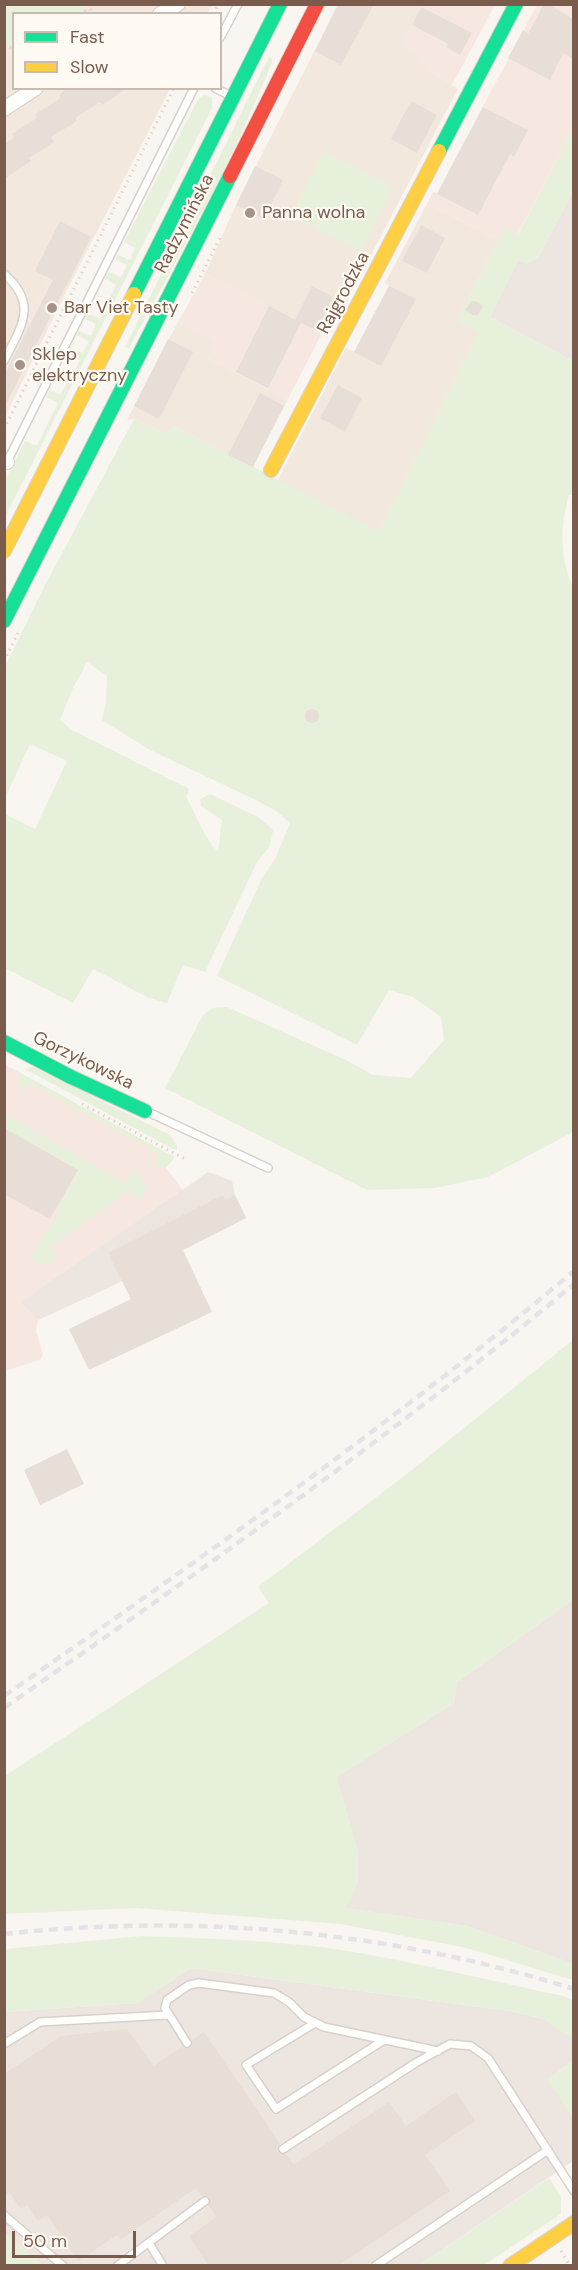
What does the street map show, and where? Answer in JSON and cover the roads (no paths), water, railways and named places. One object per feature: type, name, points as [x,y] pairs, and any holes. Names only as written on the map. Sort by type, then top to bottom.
[{"type":"main road","name":"Radzymińska","points":[[4,551],[280,4]]},
{"type":"main road","name":"Radzymińska","points":[[4,621],[317,4]]},
{"type":"main road","name":"Rajgrodzka","points":[[271,470],[516,4]]},
{"type":"main road","name":"Gorzykowska","points":[[4,1042],[71,1077],[145,1111]]},
{"type":"main road","points":[[510,2265],[532,2259],[573,2223]]},
{"type":"street","points":[[164,12],[178,4]]},
{"type":"street","points":[[4,109],[33,90]]},
{"type":"lane","points":[[222,34],[238,4]]},
{"type":"lane","points":[[5,463],[193,90]]},
{"type":"lane","points":[[218,90],[234,97]]},
{"type":"lane","points":[[4,274],[20,290],[25,310],[25,320],[4,361]]},
{"type":"lane","points":[[145,1111],[268,1168]]},
{"type":"lane","points":[[187,2043],[165,2008],[167,2000],[189,1985],[199,1983],[274,1993],[289,2002],[304,2017],[324,2027],[438,2051]]},
{"type":"lane","points":[[4,2044],[40,2022],[168,2015]]},
{"type":"lane","points":[[315,2023],[246,2065],[276,2109],[384,2040]]},
{"type":"lane","points":[[283,2149],[417,2062],[450,2044],[471,2046],[488,2058],[573,2191]]},
{"type":"lane","points":[[375,2265],[548,2150]]},
{"type":"lane","points":[[117,2265],[205,2201]]},
{"type":"lane","points":[[4,2215],[63,2265]]},
{"type":"lane","points":[[149,2243],[163,2265]]},
{"type":"railway","points":[[4,1696],[294,1490],[436,1383],[574,1271]]},
{"type":"railway","points":[[4,1708],[294,1502],[436,1395],[574,1284]]},
{"type":"railway","points":[[4,1934],[76,1928],[148,1926],[220,1927],[292,1932],[434,1953],[504,1969],[574,1989]]},
{"type":"place","name":"Panna wolna","points":[[250,213]]},
{"type":"place","name":"Bar Viet Tasty","points":[[52,308]]},
{"type":"place","name":"Sklep elektryczny","points":[[20,365]]}]
